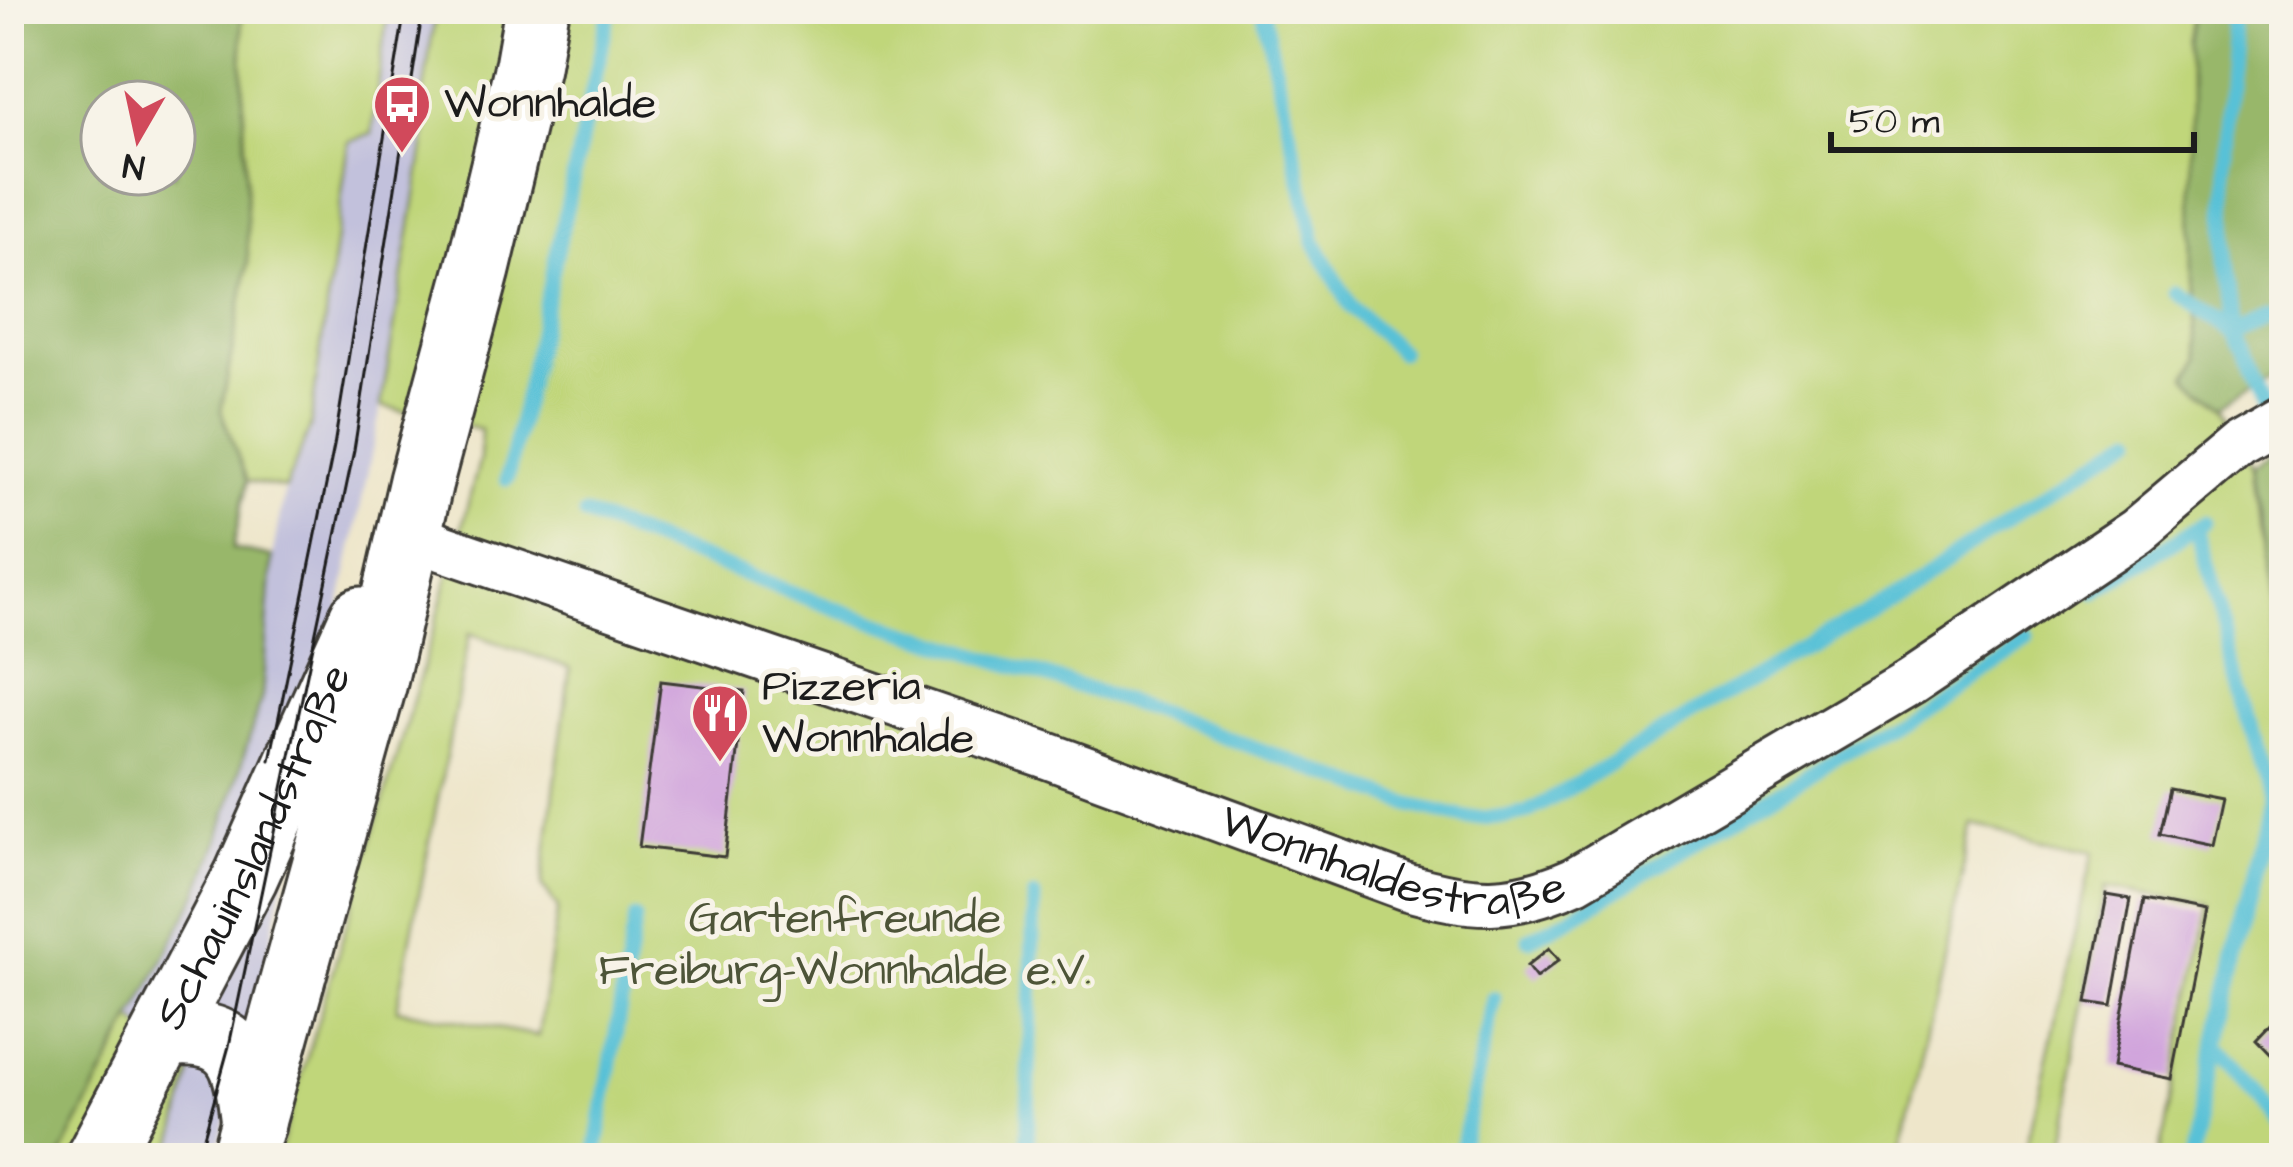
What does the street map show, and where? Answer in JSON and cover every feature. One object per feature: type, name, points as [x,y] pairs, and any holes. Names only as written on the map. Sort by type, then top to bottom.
[{"type":"main road","name":"Schauinslandstraße","points":[[248,1141],[375,682],[538,9]]},
{"type":"main road","name":"Schauinslandstraße","points":[[98,1158],[246,876],[380,578],[409,533]]},
{"type":"main road","points":[[163,1035],[188,1032],[214,1037],[229,1046],[248,1081],[248,1141]]},
{"type":"street","name":"Wonnhaldestraße","points":[[409,533],[1021,746],[1406,887],[1454,901],[1503,903],[1540,896],[1575,880],[1911,682],[2136,531],[2239,444],[2284,418]]},
{"type":"shaded area","points":[[388,9],[436,9],[419,120],[428,122],[380,412],[255,1020],[215,1158],[170,1158],[191,1075],[133,1019],[198,893],[262,696],[272,557],[285,488],[310,428],[349,142],[372,134]]},
{"type":"green space","points":[[9,9],[241,9],[248,264],[221,411],[247,481],[233,549],[272,557],[262,696],[198,893],[60,1158],[9,1158]]},
{"type":"green space","points":[[241,9],[388,9],[372,134],[349,142],[310,428],[285,488],[247,481],[221,411],[248,264]]},
{"type":"green space","name":"Gartenfreunde Freiburg-Wonnhalde e.V.","points":[[436,9],[2195,9],[2190,43],[2191,277],[2197,356],[2187,376],[2219,408],[2253,468],[2284,678],[2284,1158],[2159,1158],[2210,905],[2106,886],[2053,1158],[2024,1158],[2093,852],[1974,825],[1897,1158],[277,1158],[480,459],[481,430],[381,406],[428,123],[419,121]],"holes":[[[470,633],[570,668],[542,885],[558,908],[538,1036],[397,1009]]]},
{"type":"green space","points":[[2195,9],[2284,9],[2284,362],[2276,375],[2219,408],[2187,376],[2197,356],[2191,277],[2190,43]]},
{"type":"green space","points":[[2284,450],[2284,678],[2253,468]]},
{"type":"green space","points":[[133,1019],[177,1063],[186,1065],[191,1075],[170,1158],[60,1158]]},
{"type":"building","points":[[661,681],[744,691],[725,857],[639,847]]},
{"type":"building","points":[[2170,789],[2222,799],[2212,845],[2160,834]]},
{"type":"building","points":[[2107,895],[2131,899],[2112,1006],[2087,1002]]},
{"type":"building","points":[[2144,900],[2205,912],[2172,1079],[2112,1067]]},
{"type":"building","points":[[1549,948],[1559,960],[1536,978],[1527,966]]},
{"type":"building","points":[[2272,1024],[2284,1037],[2284,1070],[2256,1041]]},
{"type":"waterway","points":[[507,479],[610,9]]},
{"type":"waterway","points":[[1262,9],[1315,242],[1351,307],[1400,352]]},
{"type":"waterway","points":[[2234,9],[2225,144],[2224,263],[2232,331],[2242,348],[2281,469],[2284,494]]},
{"type":"waterway","points":[[2175,293],[2232,331],[2266,316]]},
{"type":"waterway","points":[[585,515],[850,614],[1146,708],[1411,805],[1467,818],[1507,817],[1526,813],[1558,795],[1890,596],[2135,436]]},
{"type":"waterway","points":[[2191,1158],[2268,803],[2266,779],[2196,528],[2205,522]]},
{"type":"waterway","points":[[2096,592],[2196,528]]},
{"type":"waterway","points":[[1529,939],[1748,811],[2028,635]]},
{"type":"waterway","points":[[1027,1158],[1034,897]]},
{"type":"waterway","points":[[595,1158],[635,919]]},
{"type":"waterway","points":[[1459,1158],[1494,998]]},
{"type":"waterway","points":[[2217,1045],[2284,1126]]},
{"type":"tram line","points":[[270,760],[334,446],[405,9]]},
{"type":"tram line","points":[[198,1158],[229,1046],[354,450],[423,9]]},
{"type":"place","name":"Wonnhalde","points":[[402,155]]},
{"type":"place","name":"Pizzeria Wonnhalde","points":[[720,764]]}]
